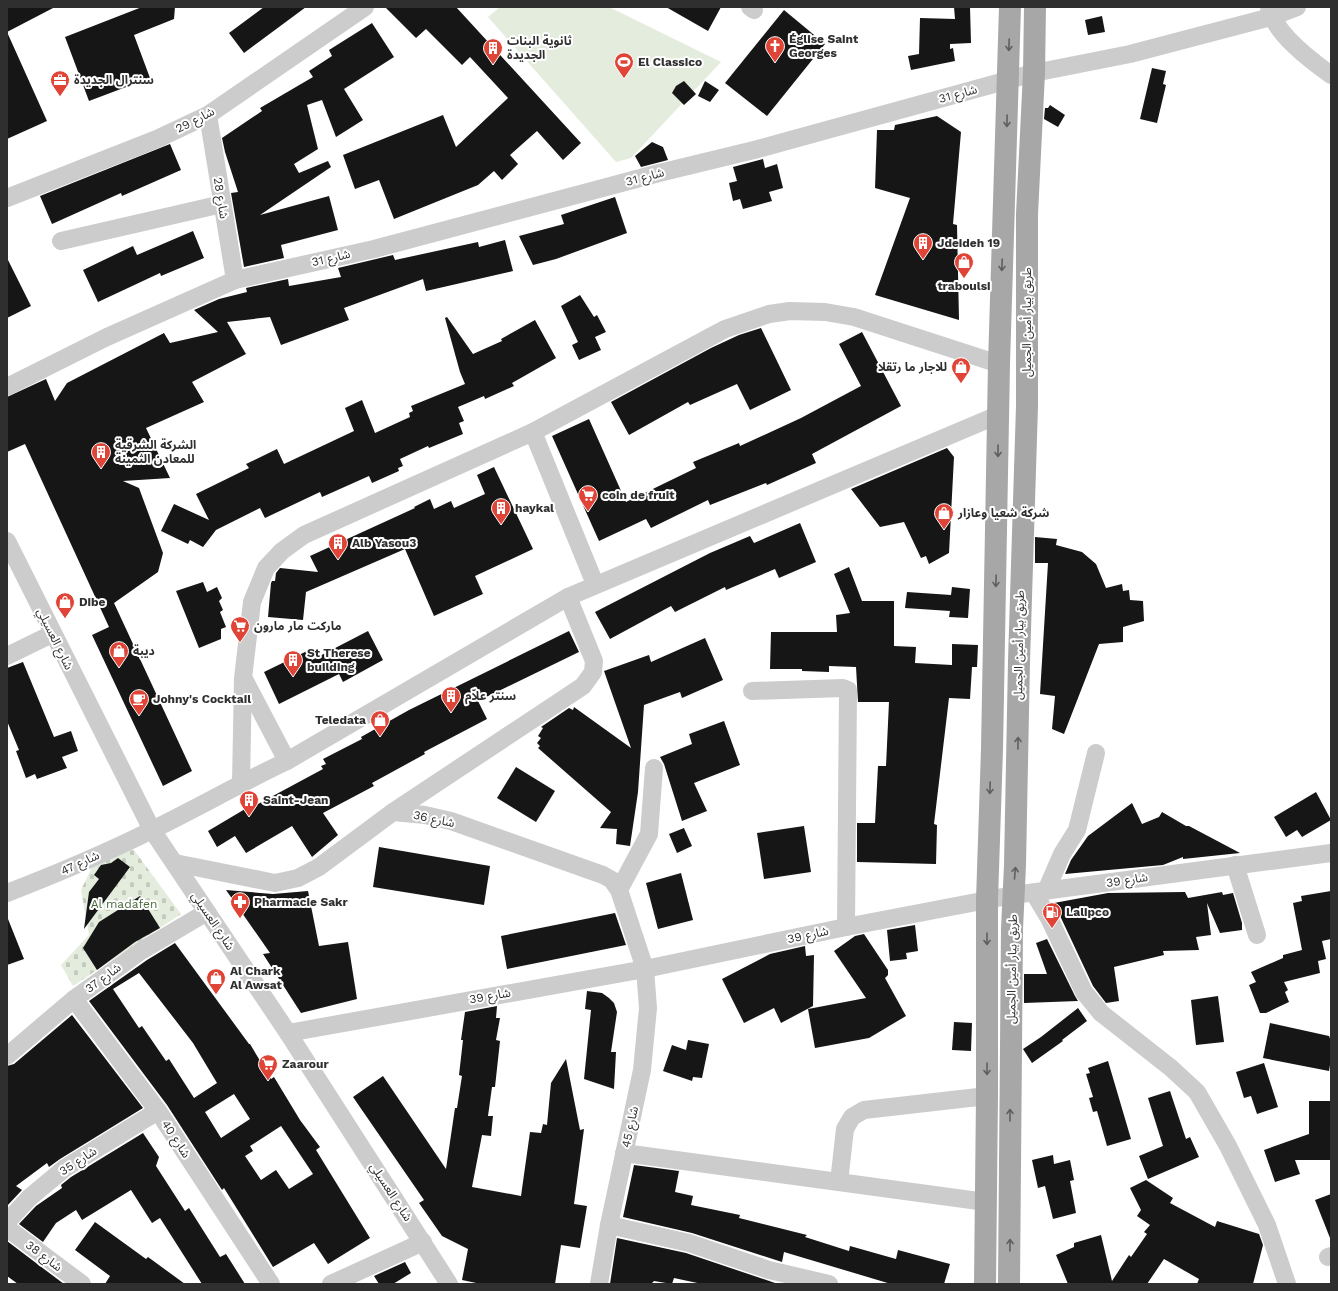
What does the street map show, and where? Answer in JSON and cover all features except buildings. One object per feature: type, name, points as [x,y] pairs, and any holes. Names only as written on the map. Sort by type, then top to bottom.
[{"type":"main road","name":"طريق بيار أمين الجميل","points":[[985,1284],[988,1096],[987,900],[992,749],[1006,82],[1010,7]]},
{"type":"main road","name":"طريق بيار أمين الجميل","points":[[1009,1284],[1031,893],[1015,865],[1026,406],[1027,214],[1034,73],[1035,7]]},
{"type":"street","name":"شارع 29","points":[[7,198],[208,116],[365,7]]},
{"type":"street","name":"شارع 31","points":[[7,387],[114,334],[235,280],[374,249],[659,173],[754,150],[973,89],[1006,82],[1034,73],[1130,54],[1270,12],[1297,7]]},
{"type":"street","points":[[1270,12],[1289,39],[1331,75]]},
{"type":"street","name":"شارع 28","points":[[208,116],[235,280]]},
{"type":"street","points":[[61,240],[222,204]]},
{"type":"street","points":[[241,783],[243,678],[252,602],[266,568],[282,551],[304,535],[533,432],[725,329],[769,314],[790,310],[825,312],[854,317],[999,364]]},
{"type":"street","name":"شارع 47","points":[[7,893],[54,875],[152,830],[241,783],[287,761],[568,597],[998,415]]},
{"type":"street","points":[[533,432],[596,584]]},
{"type":"street","name":"شارع العسيلي","points":[[7,541],[52,634],[152,830],[288,1032],[449,1284]]},
{"type":"street","points":[[175,863],[263,881],[286,882],[304,876],[320,867],[393,812],[582,686],[593,672],[594,661],[568,597]]},
{"type":"street","points":[[7,656],[52,634]]},
{"type":"street","points":[[243,678],[287,761]]},
{"type":"street","points":[[752,691],[843,688],[848,690],[846,927]]},
{"type":"street","points":[[1096,753],[1077,830],[1062,854],[1031,893],[1049,918],[1084,992],[1091,1003],[1101,1013],[1171,1068],[1197,1092],[1228,1146],[1267,1225],[1287,1284]]},
{"type":"street","points":[[619,890],[649,834],[654,768]]},
{"type":"street","name":"شارع 36","points":[[393,812],[425,815],[451,821],[603,875],[612,880],[619,890],[645,969]]},
{"type":"street","name":"شارع 39","points":[[288,1032],[645,969],[846,927],[987,900],[1331,853]]},
{"type":"street","points":[[1235,865],[1257,935]]},
{"type":"street","name":"شارع 37","points":[[7,1056],[74,999],[141,951],[207,912]]},
{"type":"street","name":"شارع 45","points":[[599,1284],[609,1225],[642,1070],[648,1008],[645,969]]},
{"type":"street","name":"شارع 40","points":[[74,999],[158,1111],[271,1284]]},
{"type":"street","points":[[839,1182],[845,1129],[852,1117],[864,1110],[988,1096]]},
{"type":"street","name":"شارع 35","points":[[7,1222],[29,1198],[65,1168],[158,1111]]},
{"type":"street","points":[[624,1153],[986,1202]]},
{"type":"street","points":[[609,1225],[689,1244],[769,1270],[829,1284]]},
{"type":"street","name":"شارع 38","points":[[7,1228],[82,1284]]},
{"type":"street","points":[[331,1284],[423,1242]]},
{"type":"green space","name":"El Classico","points":[[500,7],[609,7],[721,62],[631,158],[616,162],[488,17]]},
{"type":"green space","name":"Al madafen","points":[[134,850],[181,914],[73,986],[61,965],[89,935],[81,890],[92,867],[114,851]]},
{"type":"place","name":"Église Saint Georges","points":[[775,63]]},
{"type":"place","name":"ثانوية البنات الجديدة","points":[[493,65]]},
{"type":"place","name":"El Classico","points":[[624,79]]},
{"type":"place","name":"سنترال الجديدة","points":[[60,97]]},
{"type":"place","name":"Jdeideh 19","points":[[923,260]]},
{"type":"place","name":"traboulsi","points":[[964,279]]},
{"type":"place","name":"للاجار ما رتقلا","points":[[961,384]]},
{"type":"place","name":"الشركة الشرقية للمعادن الثمينة","points":[[101,469]]},
{"type":"place","name":"coin de fruit","points":[[588,512]]},
{"type":"place","name":"haykal","points":[[501,525]]},
{"type":"place","name":"شركة شعيا وعازار","points":[[944,530]]},
{"type":"place","name":"Alb Yasou3","points":[[338,560]]},
{"type":"place","name":"Dibe","points":[[65,619]]},
{"type":"place","name":"ماركت مار مارون","points":[[240,643]]},
{"type":"place","name":"ديبة","points":[[119,668]]},
{"type":"place","name":"St Therese building","points":[[293,677]]},
{"type":"place","name":"سنتر علاّم","points":[[451,713]]},
{"type":"place","name":"Johny's Cocktail","points":[[139,716]]},
{"type":"place","name":"Teledata","points":[[380,737]]},
{"type":"place","name":"Saint-Jean","points":[[249,817]]},
{"type":"place","name":"Pharmacie Sakr","points":[[240,919]]},
{"type":"place","name":"Lalipco","points":[[1052,929]]},
{"type":"place","name":"Al Chark Al Awsat","points":[[216,995]]},
{"type":"place","name":"Zaarour","points":[[268,1081]]}]
